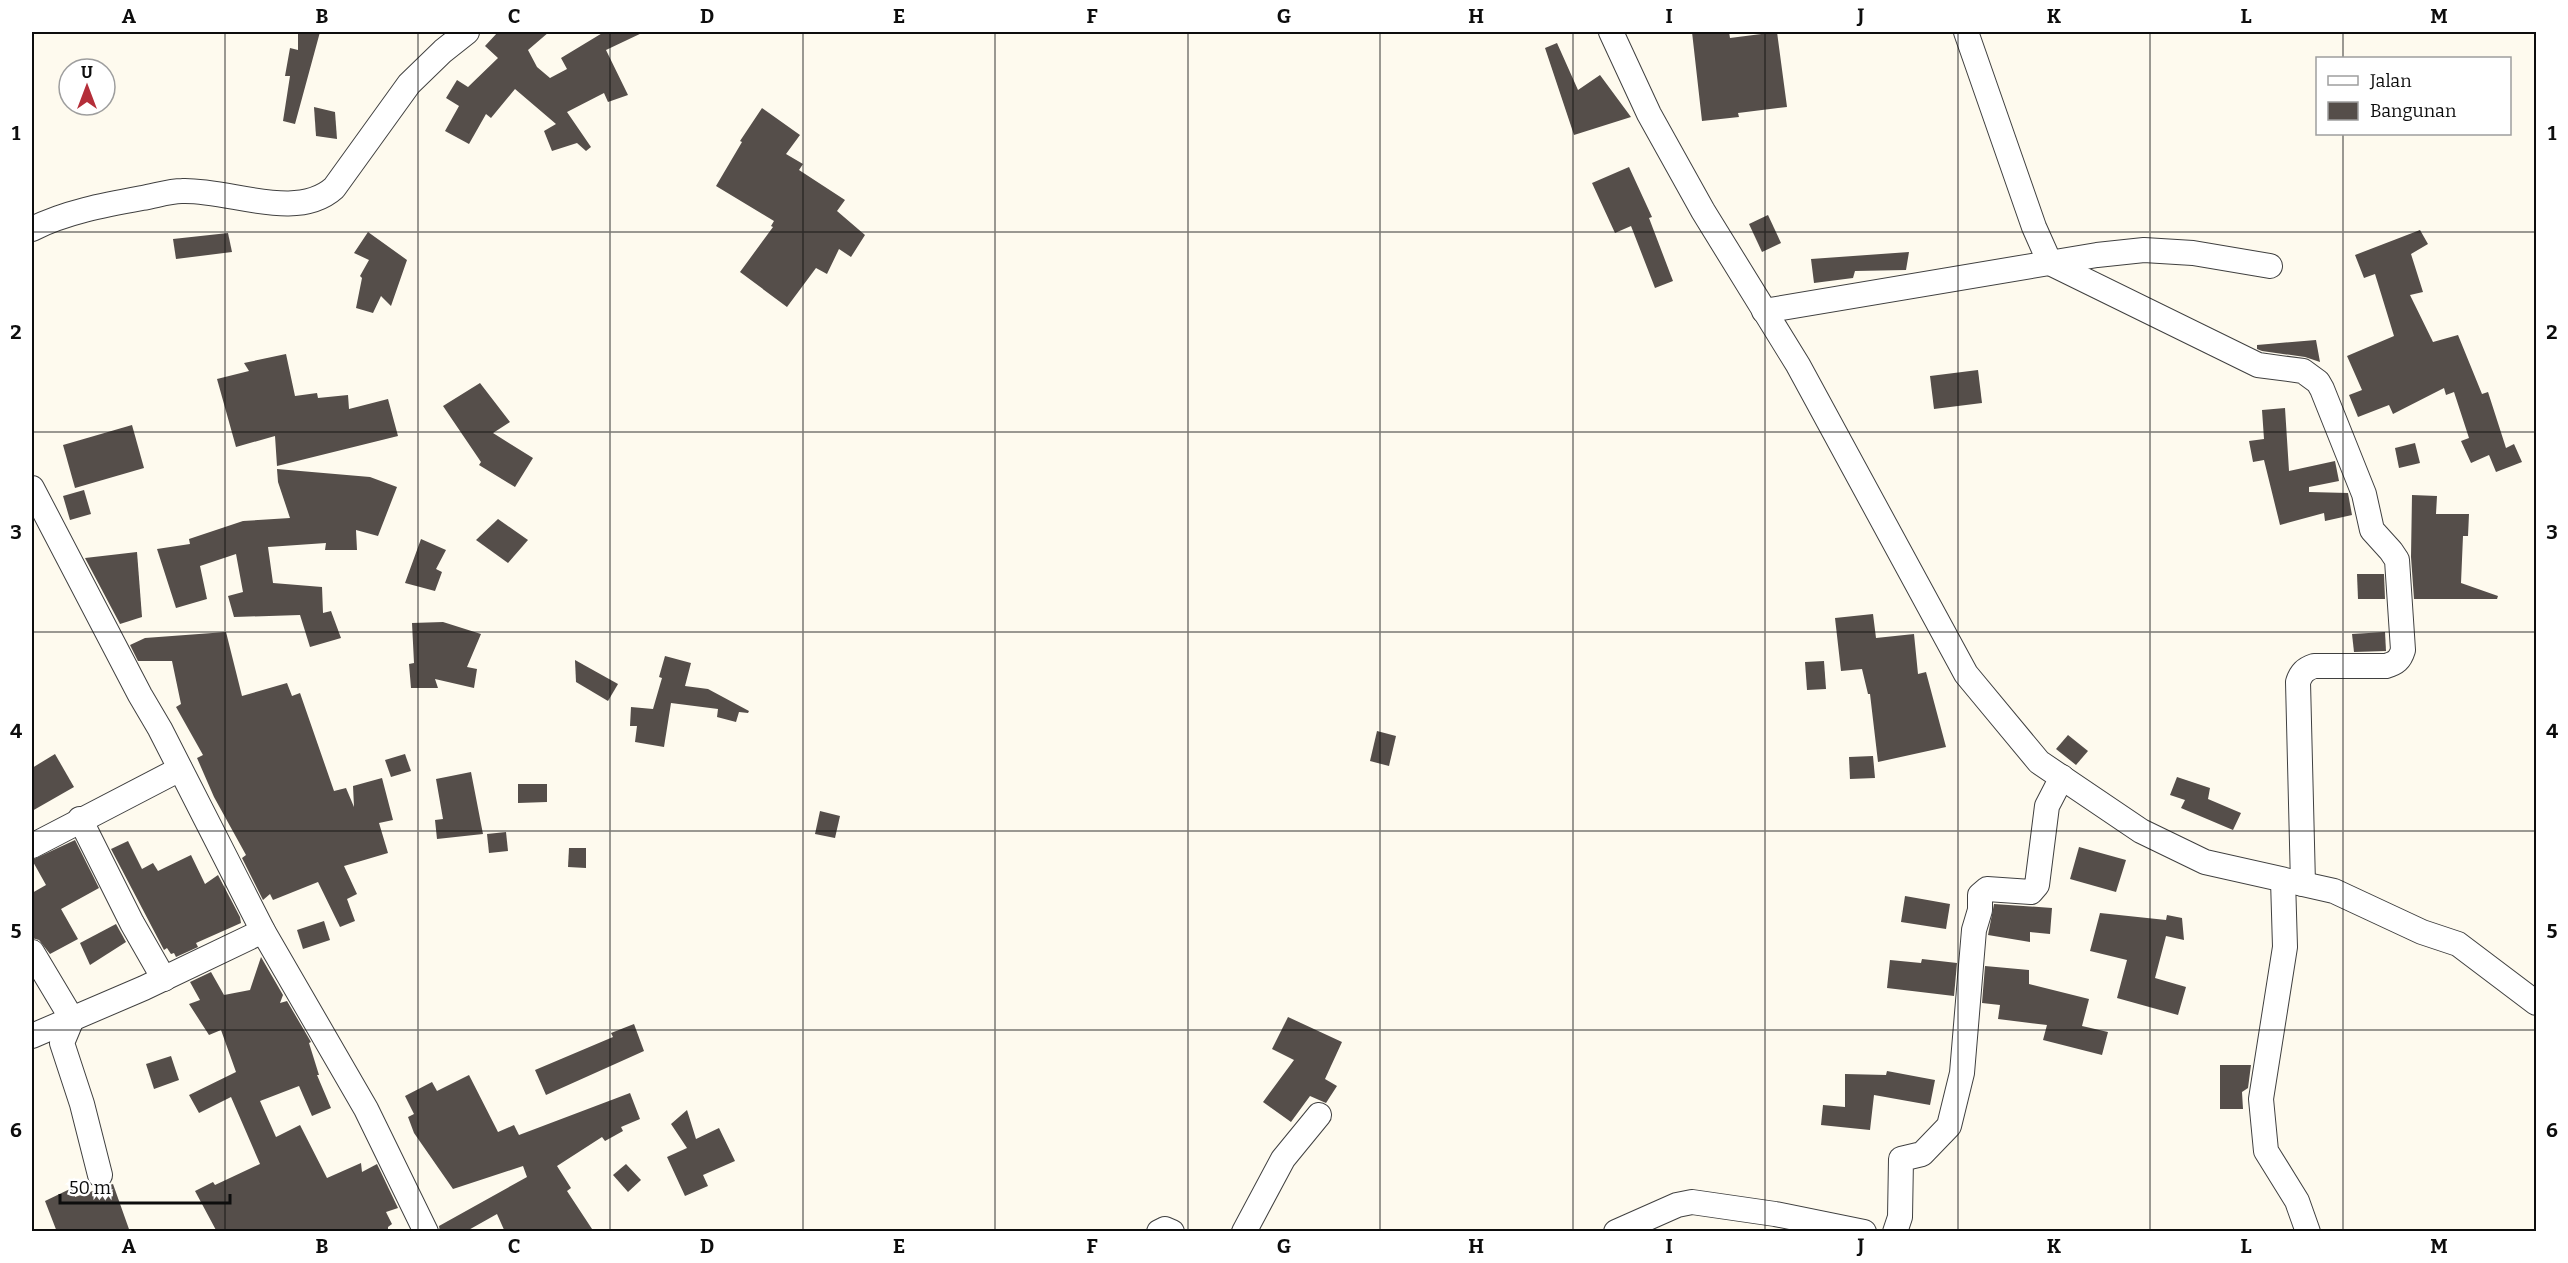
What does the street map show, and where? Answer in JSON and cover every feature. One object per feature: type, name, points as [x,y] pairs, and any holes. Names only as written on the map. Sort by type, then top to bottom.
[{"type":"street","points":[[32,230],[58,218],[96,207],[179,191],[199,191],[287,204],[318,199],[334,188],[409,84],[443,51],[467,32]]},
{"type":"street","points":[[1611,32],[1649,114],[1703,211],[1798,365],[1966,674],[2039,762],[2141,831],[2205,862],[2334,891],[2422,932],[2458,944],[2536,1003]]},
{"type":"street","points":[[1966,32],[2034,227],[2050,263],[2258,365],[2303,371],[2312,376],[2322,389],[2364,494],[2372,531],[2395,555],[2403,650],[2400,658],[2386,666],[2314,666],[2306,669],[2300,675],[2298,682],[2293,882],[2261,1099],[2266,1151],[2297,1201],[2308,1232]]},
{"type":"street","points":[[1764,311],[2050,263],[2144,250],[2193,253],[2270,266]]},
{"type":"street","points":[[32,488],[263,931],[366,1109],[426,1232]]},
{"type":"street","points":[[32,846],[180,769]]},
{"type":"street","points":[[1894,1232],[1900,1217],[1901,1159],[1922,1154],[1949,1126],[1962,1073],[1974,930],[1980,909],[1980,895],[1987,889],[2031,892],[2037,885],[2047,806],[2062,777]]},
{"type":"street","points":[[80,819],[132,923],[164,979]]},
{"type":"street","points":[[32,1036],[164,979],[263,931]]},
{"type":"street","points":[[32,952],[72,1019]]},
{"type":"street","points":[[72,1019],[62,1043],[82,1104],[100,1175]]},
{"type":"street","points":[[1244,1232],[1283,1159],[1319,1115]]},
{"type":"street","points":[[1616,1232],[1677,1205],[1692,1202],[1775,1214],[1864,1232]]},
{"type":"building","points":[[298,32],[320,32],[295,124],[283,121],[290,76],[285,76],[290,48],[298,50]]},
{"type":"building","points":[[498,32],[549,32],[528,50],[537,67],[550,78],[567,69],[561,58],[604,32],[644,32],[606,50],[628,95],[608,102],[604,93],[567,112],[591,147],[586,151],[577,143],[552,151],[544,131],[556,124],[515,89],[491,118],[486,114],[469,144],[445,131],[459,106],[446,98],[457,80],[468,87],[498,58],[485,46]]},
{"type":"building","points":[[1692,32],[1729,32],[1730,38],[1777,32],[1787,107],[1738,113],[1739,117],[1702,121]]},
{"type":"building","points":[[1557,43],[1578,90],[1600,75],[1631,117],[1574,135],[1545,48]]},
{"type":"building","points":[[314,107],[335,112],[337,139],[316,136]]},
{"type":"building","points":[[762,108],[800,135],[786,154],[803,164],[799,170],[845,200],[837,211],[865,235],[851,257],[839,249],[827,274],[816,268],[787,307],[740,272],[773,227],[771,226],[774,221],[716,186],[742,142],[740,141]]},
{"type":"building","points":[[1629,167],[1652,217],[1649,218],[1673,281],[1655,288],[1631,226],[1615,233],[1592,183]]},
{"type":"building","points":[[1768,215],[1781,243],[1762,252],[1749,224]]},
{"type":"building","points":[[2420,230],[2428,244],[2411,254],[2423,292],[2410,295],[2433,342],[2458,335],[2482,394],[2488,392],[2506,448],[2514,444],[2522,462],[2496,472],[2489,455],[2471,463],[2461,441],[2469,438],[2454,392],[2446,395],[2444,388],[2393,414],[2389,405],[2358,417],[2349,395],[2362,390],[2347,356],[2394,336],[2375,274],[2364,278],[2355,255]]},
{"type":"building","points":[[368,232],[407,260],[391,306],[381,296],[373,313],[356,308],[362,278],[360,276],[369,260],[354,253]]},
{"type":"building","points":[[228,233],[232,252],[176,259],[173,239]]},
{"type":"building","points":[[1909,252],[1906,270],[1855,271],[1853,278],[1814,283],[1811,259]]},
{"type":"building","points":[[2316,340],[2320,362],[2305,357],[2257,349],[2257,345]]},
{"type":"building","points":[[286,354],[295,396],[317,393],[318,398],[348,395],[349,409],[388,399],[398,436],[277,466],[275,436],[236,447],[217,379],[249,371],[244,363]]},
{"type":"building","points":[[1978,370],[1982,403],[1934,409],[1930,376]]},
{"type":"building","points":[[480,383],[510,422],[493,433],[533,458],[515,487],[479,465],[481,462],[443,406]]},
{"type":"building","points":[[2285,408],[2289,471],[2335,461],[2339,481],[2309,487],[2309,492],[2348,493],[2352,515],[2325,521],[2324,513],[2280,525],[2264,460],[2253,462],[2249,441],[2264,439],[2262,410]]},
{"type":"building","points":[[132,425],[144,468],[75,488],[63,445]]},
{"type":"building","points":[[2415,443],[2420,463],[2399,468],[2395,448]]},
{"type":"building","points":[[277,469],[370,477],[397,487],[378,536],[356,530],[357,550],[325,550],[326,543],[268,547],[273,583],[322,587],[323,613],[331,611],[341,638],[310,647],[300,615],[234,617],[228,596],[243,592],[236,554],[200,566],[207,599],[176,608],[157,549],[190,544],[189,539],[243,521],[290,518],[278,482]]},
{"type":"building","points":[[84,490],[91,514],[70,520],[63,496]]},
{"type":"building","points":[[2412,495],[2437,496],[2436,514],[2469,514],[2468,536],[2463,536],[2461,583],[2498,596],[2497,599],[2414,599],[2411,557]]},
{"type":"building","points":[[498,519],[528,540],[508,563],[476,540]]},
{"type":"building","points":[[421,539],[446,550],[436,569],[442,572],[435,591],[405,583]]},
{"type":"building","points":[[137,552],[142,617],[120,624],[85,558]]},
{"type":"building","points":[[2357,574],[2384,574],[2385,599],[2358,599]]},
{"type":"building","points":[[1873,614],[1876,638],[1914,634],[1918,674],[1926,672],[1946,747],[1878,762],[1870,694],[1868,694],[1862,669],[1841,671],[1835,618]]},
{"type":"building","points":[[443,622],[481,634],[467,667],[477,669],[474,688],[435,679],[438,688],[411,688],[409,664],[414,663],[412,623]]},
{"type":"building","points":[[226,632],[242,696],[287,683],[292,696],[300,693],[334,791],[346,788],[354,807],[353,786],[382,778],[393,820],[379,823],[388,853],[344,866],[357,894],[347,899],[355,921],[340,927],[318,882],[273,900],[270,894],[263,900],[242,858],[246,855],[214,797],[197,758],[203,755],[176,707],[181,704],[172,661],[138,661],[130,645],[145,638]]},
{"type":"building","points":[[2385,632],[2386,651],[2354,652],[2352,634]]},
{"type":"building","points":[[665,656],[691,663],[685,686],[708,689],[749,711],[748,713],[739,712],[736,722],[717,717],[718,709],[671,703],[664,747],[635,742],[637,726],[630,726],[631,707],[653,709],[662,678],[659,677]]},
{"type":"building","points":[[575,660],[618,684],[608,701],[576,682]]},
{"type":"building","points":[[1824,661],[1826,689],[1807,690],[1805,662]]},
{"type":"building","points":[[1377,731],[1396,736],[1389,766],[1370,761]]},
{"type":"building","points":[[2068,735],[2088,751],[2076,765],[2056,749]]},
{"type":"building","points":[[55,754],[74,787],[32,811],[32,768]]},
{"type":"building","points":[[405,754],[411,771],[391,777],[385,760]]},
{"type":"building","points":[[1873,756],[1875,778],[1850,779],[1849,757]]},
{"type":"building","points":[[471,772],[483,834],[437,839],[435,820],[443,819],[436,779]]},
{"type":"building","points":[[2177,777],[2210,788],[2208,799],[2241,813],[2233,830],[2181,808],[2185,800],[2170,795]]},
{"type":"building","points":[[518,784],[547,784],[547,802],[518,803]]},
{"type":"building","points":[[820,811],[840,816],[835,838],[815,834]]},
{"type":"building","points":[[506,832],[508,851],[489,853],[487,834]]},
{"type":"building","points":[[75,840],[99,888],[61,909],[78,939],[50,954],[39,940],[32,938],[32,893],[46,885],[32,860]]},
{"type":"building","points":[[128,841],[142,869],[153,863],[158,871],[191,855],[205,884],[218,875],[241,923],[196,943],[198,947],[176,957],[167,948],[164,950],[111,849]]},
{"type":"building","points":[[2079,847],[2126,860],[2116,892],[2070,879]]},
{"type":"building","points":[[569,848],[586,848],[586,868],[568,867]]},
{"type":"building","points":[[1905,896],[1950,904],[1946,929],[1901,922]]},
{"type":"building","points":[[1994,904],[2052,908],[2050,934],[2030,932],[2030,942],[1988,935]]},
{"type":"building","points":[[2100,913],[2166,920],[2167,915],[2182,918],[2184,940],[2166,936],[2155,978],[2186,987],[2178,1015],[2117,998],[2127,960],[2090,951]]},
{"type":"building","points":[[324,921],[330,940],[303,949],[297,930]]},
{"type":"building","points":[[116,924],[126,942],[90,965],[80,943]]},
{"type":"building","points":[[261,957],[283,995],[280,1003],[287,1001],[311,1042],[309,1043],[319,1075],[317,1075],[331,1108],[312,1116],[299,1086],[260,1101],[276,1137],[300,1125],[327,1178],[361,1163],[362,1172],[377,1164],[398,1208],[386,1212],[392,1224],[388,1227],[388,1232],[217,1232],[195,1191],[213,1182],[215,1185],[260,1164],[231,1097],[199,1113],[189,1095],[236,1072],[221,1030],[209,1035],[189,1004],[200,1000],[190,982],[211,972],[224,995],[250,990]]},
{"type":"building","points":[[1922,959],[1957,963],[1954,996],[1887,988],[1890,960],[1921,963]]},
{"type":"building","points":[[1985,966],[2029,970],[2029,984],[2089,999],[2082,1026],[2108,1032],[2102,1055],[2043,1040],[2047,1025],[1998,1019],[2000,1005],[1982,1003]]},
{"type":"building","points":[[1288,1017],[1342,1042],[1325,1079],[1337,1086],[1326,1103],[1310,1096],[1291,1122],[1263,1102],[1294,1060],[1272,1049]]},
{"type":"building","points":[[634,1024],[644,1051],[546,1095],[535,1070],[613,1037],[611,1033]]},
{"type":"building","points":[[171,1056],[179,1080],[154,1089],[146,1064]]},
{"type":"building","points":[[2220,1065],[2251,1065],[2248,1088],[2242,1092],[2243,1109],[2220,1109]]},
{"type":"building","points":[[1887,1071],[1935,1080],[1930,1105],[1874,1095],[1870,1130],[1821,1125],[1823,1105],[1845,1107],[1845,1074],[1886,1075]]},
{"type":"building","points":[[469,1075],[498,1132],[514,1125],[519,1135],[630,1093],[640,1119],[621,1127],[623,1131],[605,1141],[602,1137],[557,1166],[571,1188],[567,1191],[594,1232],[505,1232],[497,1214],[465,1232],[440,1232],[439,1226],[527,1177],[523,1166],[453,1189],[414,1133],[408,1117],[414,1114],[405,1096],[432,1082],[437,1091]]},
{"type":"building","points":[[687,1110],[696,1139],[719,1128],[735,1161],[703,1175],[708,1186],[685,1196],[667,1157],[687,1148],[671,1124]]},
{"type":"building","points":[[626,1164],[641,1180],[628,1192],[613,1175]]},
{"type":"building","points":[[113,1184],[130,1232],[57,1232],[45,1201],[72,1188],[75,1197]]}]
